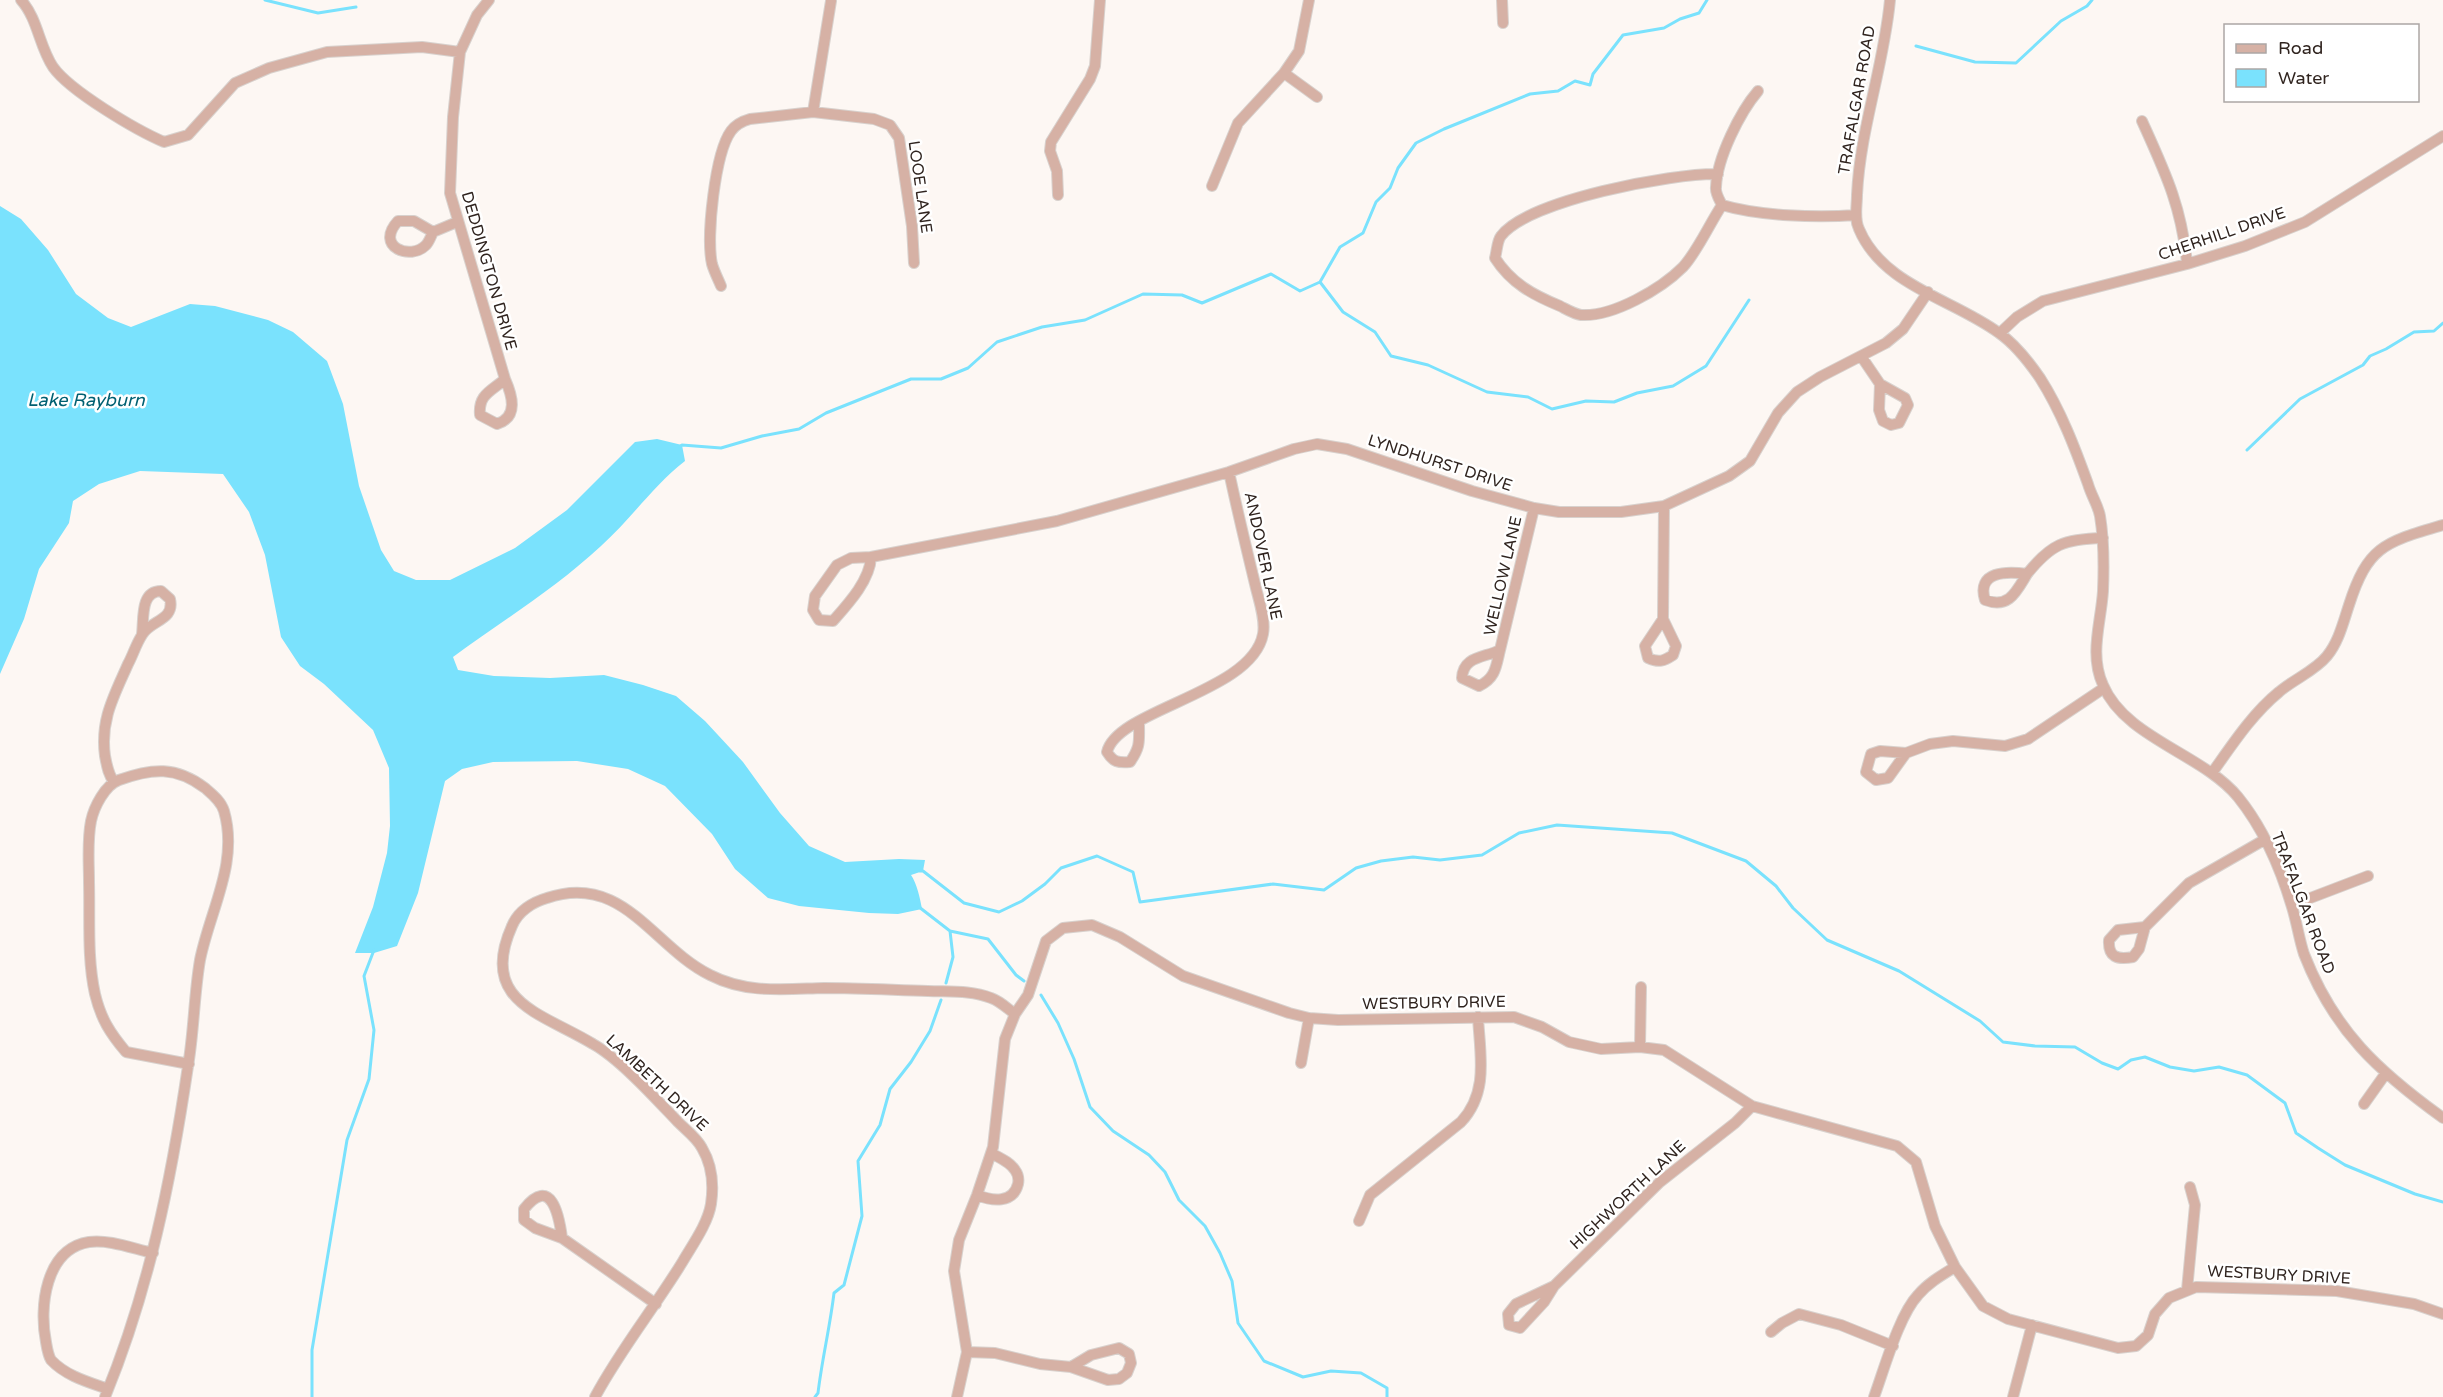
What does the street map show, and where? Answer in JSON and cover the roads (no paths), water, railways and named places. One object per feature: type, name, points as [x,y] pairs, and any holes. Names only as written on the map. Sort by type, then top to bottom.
[{"type":"street","points":[[21,0],[29,9],[44,52],[67,84],[141,132],[164,142],[188,135],[235,83],[268,68],[327,52],[422,47],[460,52]]},
{"type":"street","name":"DEDDINGTON DRIVE","points":[[489,0],[477,15],[460,52],[453,117],[450,193],[505,379]]},
{"type":"street","points":[[721,286],[712,264],[711,217],[716,180],[727,139],[732,129],[750,119],[813,112],[834,0]]},
{"type":"street","points":[[1058,195],[1057,171],[1050,151],[1051,142],[1090,79],[1095,66],[1100,0]]},
{"type":"street","points":[[1212,186],[1238,123],[1284,73],[1299,51],[1309,0]]},
{"type":"street","points":[[1502,0],[1503,23]]},
{"type":"street","name":"TRAFALGAR ROAD","points":[[1890,0],[1862,142],[1857,226],[1867,244],[1892,272],[2000,333],[2020,353],[2051,397],[2099,512],[2103,538],[2103,593],[2096,642],[2096,660],[2104,688],[2129,718],[2212,773],[2236,795],[2252,815],[2292,905],[2303,951],[2334,1014],[2348,1035],[2386,1073],[2441,1112]]},
{"type":"street","points":[[1284,73],[1317,97]]},
{"type":"street","points":[[1758,91],[1745,106],[1730,138],[1718,174],[1715,189],[1722,205],[1739,210],[1833,217],[1856,215]]},
{"type":"street","name":"LOOE LANE","points":[[813,112],[874,119],[883,121],[895,130],[899,138],[910,215],[914,263]]},
{"type":"street","points":[[2142,121],[2172,188],[2184,233],[2187,264]]},
{"type":"street","name":"CHERHILL DRIVE","points":[[2000,333],[2023,313],[2043,301],[2187,264],[2245,246],[2306,222],[2443,136]]},
{"type":"street","points":[[1718,174],[1635,183],[1548,208],[1517,221],[1500,237],[1495,258],[1505,273],[1535,295],[1580,315],[1607,311],[1634,300],[1660,285],[1684,266],[1722,205]]},
{"type":"street","points":[[433,232],[457,222]]},
{"type":"street","name":"LYNDHURST DRIVE","points":[[871,556],[870,570],[844,608],[833,621],[819,620],[813,610],[815,596],[837,565],[852,558],[1057,521],[1229,472],[1294,449],[1317,444],[1347,449],[1472,491],[1534,508],[1559,512],[1621,512],[1664,506],[1729,476],[1750,461],[1778,413],[1797,392],[1820,377],[1886,343],[1903,329],[1928,292]]},
{"type":"street","points":[[1861,356],[1880,384]]},
{"type":"street","name":"ANDOVER LANE","points":[[1139,722],[1234,673],[1255,655],[1263,632],[1260,607],[1229,472]]},
{"type":"street","points":[[1663,619],[1664,506]]},
{"type":"street","name":"WELLOW LANE","points":[[1500,650],[1534,508]]},
{"type":"street","points":[[2212,773],[2266,704],[2326,657],[2341,632],[2360,573],[2378,549],[2405,536],[2443,525]]},
{"type":"street","points":[[2026,574],[2044,553],[2062,543],[2103,538]]},
{"type":"street","points":[[114,782],[107,769],[103,729],[110,704],[142,634]]},
{"type":"street","points":[[1906,753],[1930,744],[1953,741],[2005,746],[2028,740],[2104,688]]},
{"type":"street","points":[[153,1253],[88,1242],[70,1250],[56,1265],[46,1285],[45,1334],[50,1358],[68,1374],[107,1393],[129,1334],[153,1253],[165,1208],[189,1064],[201,959],[223,883],[229,850],[224,809],[214,795],[189,776],[157,770],[114,782],[104,792],[91,819],[88,850],[88,917],[95,994],[106,1027],[126,1052],[189,1064]]},
{"type":"street","points":[[2145,927],[2189,883],[2264,840]]},
{"type":"street","points":[[2292,905],[2368,876]]},
{"type":"street","name":"LAMBETH DRIVE","points":[[595,1397],[696,1239],[711,1206],[712,1174],[701,1146],[628,1072],[596,1045],[536,1014],[516,999],[502,975],[504,947],[513,922],[532,903],[559,894],[587,892],[614,901],[639,917],[684,958],[710,975],[737,986],[767,990],[825,988],[968,992],[993,998],[1015,1014]]},
{"type":"street","name":"WESTBURY DRIVE","points":[[957,1397],[967,1352],[954,1271],[958,1240],[977,1195],[991,1153],[1005,1039],[1015,1014],[1028,995],[1046,941],[1064,928],[1092,925],[1120,937],[1183,976],[1309,1018],[1338,1020],[1514,1017],[1542,1027],[1569,1042],[1601,1049],[1640,1047],[1664,1050],[1752,1106],[1897,1146],[1916,1162],[1935,1226],[1955,1267],[1983,1306],[2008,1319],[2118,1348],[2136,1346],[2148,1335],[2155,1314],[2169,1298],[2196,1287],[2228,1286],[2337,1291],[2404,1302],[2443,1314]]},
{"type":"street","points":[[1640,1047],[1641,987]]},
{"type":"street","points":[[1359,1221],[1370,1194],[1461,1122],[1472,1110],[1478,1098],[1480,1080],[1479,1017]]},
{"type":"street","points":[[1301,1063],[1309,1018]]},
{"type":"street","points":[[2364,1104],[2386,1073]]},
{"type":"street","name":"HIGHWORTH LANE","points":[[1554,1286],[1516,1304],[1508,1314],[1509,1325],[1520,1328],[1530,1320],[1554,1286],[1660,1182],[1735,1123],[1752,1106]]},
{"type":"street","points":[[977,1195],[999,1200],[1013,1194],[1017,1188],[1017,1172],[1008,1162],[991,1153]]},
{"type":"street","points":[[2187,1290],[2195,1205],[2190,1187]]},
{"type":"street","points":[[562,1238],[656,1304]]},
{"type":"street","points":[[1874,1397],[1893,1346],[1916,1297],[1927,1286],[1955,1267]]},
{"type":"street","points":[[1772,1332],[1782,1323],[1799,1314],[1841,1325],[1893,1346]]},
{"type":"street","points":[[2013,1397],[2032,1325]]},
{"type":"street","points":[[967,1352],[995,1353],[1040,1364],[1071,1367],[1108,1380],[1119,1379],[1127,1373],[1131,1364],[1129,1354],[1119,1348],[1091,1355],[1071,1367]]},
{"type":"water","name":"Lake Rayburn","points":[[0,206],[21,219],[48,250],[76,294],[108,318],[131,327],[190,304],[215,306],[268,320],[293,332],[327,361],[343,404],[359,486],[381,550],[394,571],[416,580],[450,580],[515,548],[567,510],[635,442],[657,439],[682,445],[685,461],[663,481],[612,536],[566,576],[453,657],[458,670],[494,676],[550,678],[604,675],[676,696],[705,721],[743,762],[780,813],[809,846],[845,862],[925,860],[923,871],[911,875],[917,887],[922,909],[898,914],[869,913],[799,906],[768,898],[735,869],[712,834],[665,786],[628,769],[577,761],[493,762],[462,769],[445,781],[418,893],[397,946],[374,953],[355,953],[373,907],[387,853],[390,826],[389,768],[373,730],[324,684],[300,666],[281,637],[265,555],[249,512],[223,474],[140,471],[99,484],[73,501],[69,523],[39,569],[24,619],[0,674]]},
{"type":"waterway","points":[[265,0],[318,13],[356,7]]},
{"type":"waterway","points":[[679,447],[682,445],[721,448],[762,436],[799,429],[826,413],[911,379],[941,379],[968,368],[997,342],[1042,327],[1085,320],[1143,294],[1182,295],[1202,303],[1271,274],[1300,291],[1320,282],[1340,247],[1363,233],[1376,202],[1390,188],[1398,168],[1416,143],[1444,129],[1530,94],[1558,91],[1575,81],[1590,85],[1593,74],[1623,35],[1664,28],[1680,19],[1699,13],[1707,0]]},
{"type":"waterway","points":[[1916,46],[1975,62],[2016,63],[2061,21],[2087,6],[2092,0]]},
{"type":"waterway","points":[[1320,282],[1343,312],[1375,332],[1391,356],[1428,365],[1487,392],[1528,397],[1552,409],[1586,401],[1614,402],[1637,393],[1673,386],[1706,366],[1749,300]]},
{"type":"waterway","points":[[2247,450],[2300,399],[2363,365],[2370,356],[2414,332],[2434,331],[2443,323]]},
{"type":"waterway","points":[[920,871],[964,903],[999,912],[1022,901],[1045,884],[1061,868],[1097,856],[1133,872],[1140,902],[1273,884],[1324,890],[1356,868],[1381,861],[1413,857],[1440,860],[1482,855],[1519,833],[1557,825],[1672,833],[1746,861],[1776,886],[1793,908],[1827,940],[1899,971],[1980,1021],[2003,1042],[2075,1047],[2102,1063],[2118,1069],[2131,1060],[2145,1057],[2170,1067],[2194,1071],[2219,1067],[2247,1075],[2285,1103],[2296,1133],[2318,1148],[2345,1165],[2415,1194],[2443,1202]]},
{"type":"waterway","points":[[919,907],[950,931],[988,939],[1016,975],[1024,981]]},
{"type":"waterway","points":[[946,983],[953,957],[950,931]]},
{"type":"waterway","points":[[312,1397],[312,1350],[347,1140],[369,1079],[374,1030],[364,976],[374,950]]},
{"type":"waterway","points":[[1041,995],[1058,1023],[1074,1059],[1090,1107],[1113,1131],[1149,1155],[1165,1172],[1179,1200],[1205,1226],[1232,1281],[1238,1323],[1264,1361],[1303,1377],[1331,1371],[1361,1373],[1387,1388],[1387,1397]]},
{"type":"waterway","points":[[815,1397],[818,1393],[834,1293],[844,1285],[862,1216],[858,1161],[880,1125],[890,1089],[911,1062],[930,1031],[941,1000]]}]
